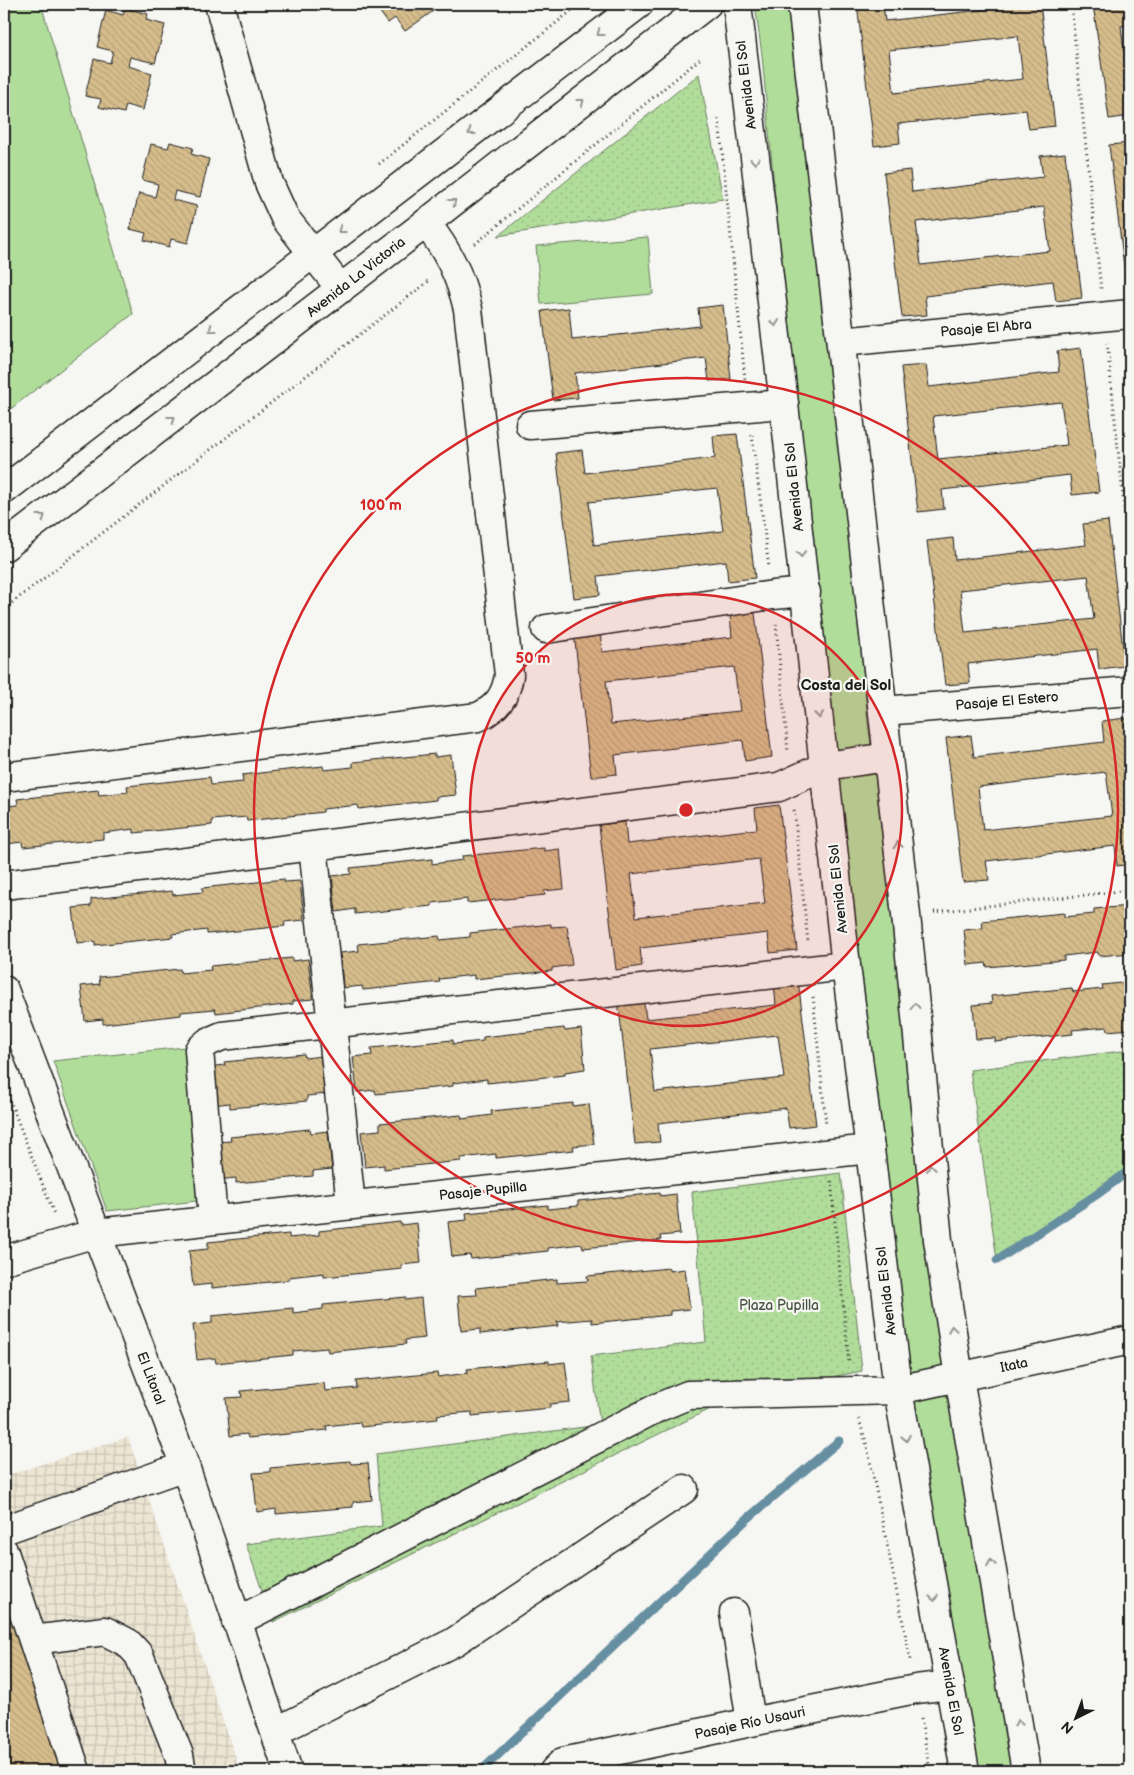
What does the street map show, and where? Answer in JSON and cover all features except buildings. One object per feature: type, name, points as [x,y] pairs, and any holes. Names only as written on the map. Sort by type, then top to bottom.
[{"type":"street","points":[[219,4],[269,183],[285,218],[341,289]]},
{"type":"street","points":[[4,490],[312,252],[639,4]]},
{"type":"street","name":"Avenida La Victoria","points":[[4,547],[341,289],[707,4]]},
{"type":"street","name":"Avenida El Sol","points":[[736,4],[806,592],[846,966],[870,1149],[898,1390],[966,1771]]},
{"type":"street","points":[[806,6],[841,342],[906,915],[938,1240],[959,1378],[1026,1771]]},
{"type":"street","points":[[4,777],[478,717],[496,706],[503,697],[509,674],[468,309],[463,286],[453,262],[442,242],[426,223]]},
{"type":"street","name":"Pasaje El Abra","points":[[841,342],[1117,316]]},
{"type":"street","points":[[530,425],[784,404]]},
{"type":"street","points":[[546,629],[773,595],[806,592]]},
{"type":"street","name":"Pasaje El Estero","points":[[883,711],[1130,691]]},
{"type":"street","points":[[4,885],[779,787],[825,766],[888,757]]},
{"type":"street","points":[[313,846],[352,1205]]},
{"type":"street","points":[[213,1220],[200,1050],[208,1042],[222,1036],[846,966]]},
{"type":"street","name":"El Litoral","points":[[4,990],[185,1466],[236,1622],[288,1771]]},
{"type":"street","name":"Pasaje Pupilla","points":[[4,1260],[96,1233],[828,1152],[870,1149]]},
{"type":"street","name":"Itata","points":[[236,1622],[658,1407],[688,1395],[898,1390],[1130,1340]]},
{"type":"street","points":[[4,1530],[185,1466]]},
{"type":"street","points":[[275,1732],[454,1642],[684,1489]]},
{"type":"street","points":[[4,1552],[76,1771]]},
{"type":"street","points":[[734,1613],[751,1722]]},
{"type":"street","points":[[33,1640],[104,1631],[128,1644],[139,1655],[179,1755],[182,1771]]},
{"type":"street","name":"Pasaje Río Usauri","points":[[554,1771],[563,1762],[916,1689],[950,1685]]},
{"type":"path","points":[[1070,4],[1117,316],[1130,564]]},
{"type":"path","points":[[4,609],[453,262],[701,58]]},
{"type":"path","points":[[718,109],[748,407],[773,595],[852,1392],[867,1446],[916,1689],[930,1771]]},
{"type":"path","points":[[906,915],[1130,890]]},
{"type":"path","points":[[4,1086],[65,1242]]},
{"type":"shaded area","points":[[128,1437],[240,1771],[4,1771],[4,1476]]},
{"type":"green space","points":[[4,4],[41,4],[133,314],[4,414]]},
{"type":"green space","points":[[755,4],[788,4],[834,341],[868,723],[929,1243],[1020,1771],[968,1771],[907,1425],[794,403],[762,55]]},
{"type":"green space","points":[[699,74],[723,199],[498,236]]},
{"type":"green space","points":[[648,237],[653,294],[541,304],[536,246]]},
{"type":"green space","points":[[185,1047],[197,1201],[107,1211],[53,1061]]},
{"type":"green space","points":[[1130,1050],[1130,1170],[1096,1195],[997,1260],[970,1070]]},
{"type":"green space","name":"Plaza Pupilla","points":[[841,1173],[862,1371],[739,1395],[273,1622],[246,1544],[382,1526],[376,1454],[600,1425],[591,1356],[706,1342],[692,1192]]},
{"type":"waterway","points":[[997,1260],[1096,1195],[1130,1170]]},
{"type":"waterway","points":[[481,1771],[747,1519],[839,1441]]},
{"type":"district","name":"Costa del Sol","points":[[846,685]]}]
